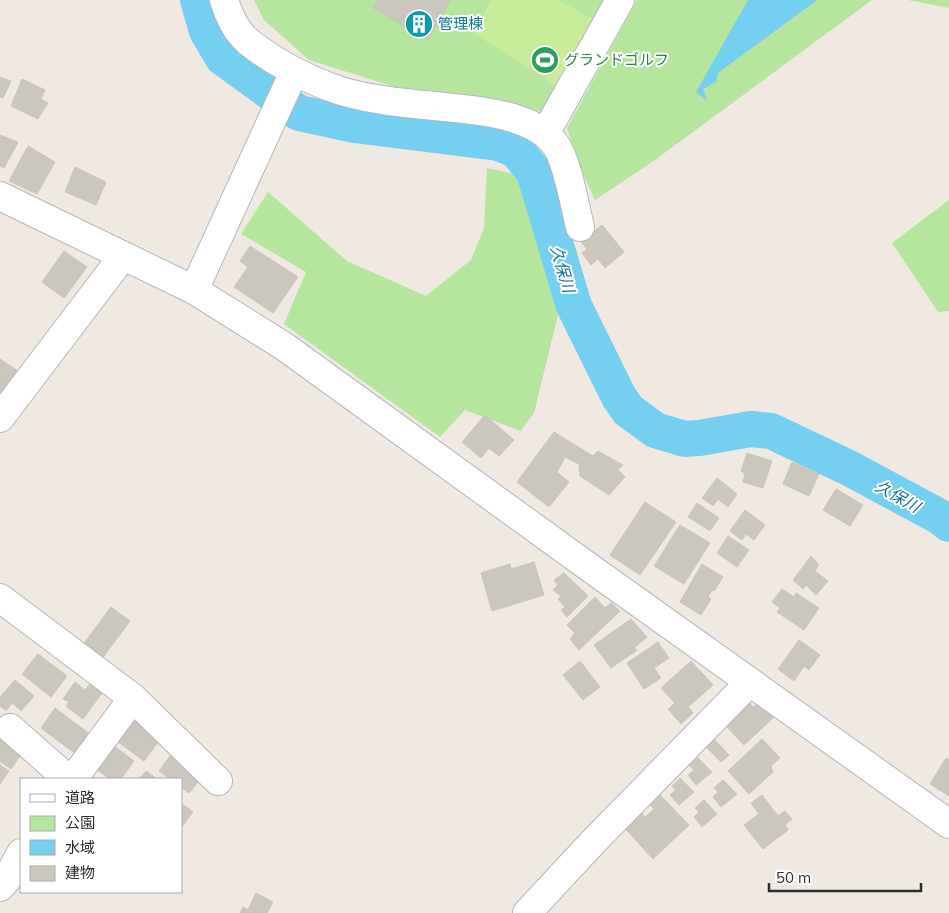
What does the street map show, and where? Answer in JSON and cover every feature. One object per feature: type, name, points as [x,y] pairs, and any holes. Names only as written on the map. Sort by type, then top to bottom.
[{"type":"street","points":[[224,0],[237,30],[250,45],[292,76],[342,91],[385,100],[509,117],[530,124],[545,134],[556,145],[567,172],[580,227]]},
{"type":"street","points":[[545,134],[620,0]]},
{"type":"street","points":[[194,290],[292,76]]},
{"type":"street","points":[[0,196],[194,290],[285,347],[949,824]]},
{"type":"street","points":[[0,418],[123,256]]},
{"type":"street","points":[[0,598],[133,698],[218,781]]},
{"type":"street","points":[[527,913],[600,835],[750,682]]},
{"type":"street","points":[[74,778],[133,698]]},
{"type":"street","points":[[10,728],[67,778]]},
{"type":"street","points":[[0,886],[7,879],[20,855]]},
{"type":"green space","points":[[254,0],[610,0],[546,113],[487,98],[395,87],[309,60],[264,20]]},
{"type":"green space","name":"グランドゴルフ","points":[[491,0],[558,0],[595,20],[559,87],[473,33]]},
{"type":"green space","points":[[637,0],[872,0],[655,160],[595,200],[578,164],[567,128]]},
{"type":"green space","points":[[908,0],[949,0],[949,8]]},
{"type":"green space","points":[[487,168],[528,177],[546,247],[558,315],[534,413],[521,431],[465,410],[440,437],[284,324],[306,272],[241,234],[268,192],[347,261],[426,296],[471,260],[484,228]]},
{"type":"green space","points":[[949,200],[949,311],[938,312],[892,243]]},
{"type":"water","points":[[748,0],[817,0],[718,73],[716,82],[703,89],[707,101],[696,92]]},
{"type":"building","name":"管理棟","points":[[377,0],[451,0],[428,40],[373,8]]},
{"type":"building","points":[[0,77],[11,81],[3,98],[0,97]]},
{"type":"building","points":[[22,79],[45,90],[41,99],[48,103],[38,119],[11,106]]},
{"type":"building","points":[[0,135],[18,142],[4,168],[0,166]]},
{"type":"building","points":[[28,146],[55,162],[37,194],[9,181]]},
{"type":"building","points":[[75,167],[106,182],[96,205],[65,192]]},
{"type":"building","points":[[602,225],[624,252],[605,268],[598,259],[591,265],[582,253],[587,249],[581,242]]},
{"type":"building","points":[[250,246],[298,277],[273,313],[234,287],[248,267],[240,261]]},
{"type":"building","points":[[64,251],[87,267],[64,298],[42,282]]},
{"type":"building","points":[[0,359],[21,373],[0,401]]},
{"type":"building","points":[[485,415],[514,440],[499,456],[489,448],[481,458],[462,442]]},
{"type":"building","points":[[554,432],[593,456],[598,451],[623,465],[618,470],[625,477],[609,495],[580,476],[579,464],[565,457],[557,472],[569,482],[549,507],[517,482]]},
{"type":"building","points":[[747,453],[772,461],[763,488],[743,482],[745,474],[741,471]]},
{"type":"building","points":[[792,462],[819,474],[809,496],[783,484]]},
{"type":"building","points":[[717,478],[737,494],[728,507],[718,499],[713,506],[702,498]]},
{"type":"building","points":[[836,489],[863,505],[850,526],[823,510]]},
{"type":"building","points":[[645,502],[676,522],[640,575],[610,555]]},
{"type":"building","points":[[697,503],[719,518],[710,531],[688,517]]},
{"type":"building","points":[[745,510],[765,525],[754,540],[746,534],[742,540],[730,531]]},
{"type":"building","points":[[680,525],[710,543],[684,584],[654,566]]},
{"type":"building","points":[[728,536],[749,550],[737,567],[717,553]]},
{"type":"building","points":[[811,556],[819,565],[815,571],[828,581],[816,595],[806,585],[803,589],[793,580]]},
{"type":"building","points":[[534,562],[544,595],[492,611],[481,573],[510,564],[511,569]]},
{"type":"building","points":[[702,564],[723,577],[714,591],[712,590],[708,597],[711,599],[701,615],[680,602]]},
{"type":"building","points":[[564,573],[588,596],[567,617],[561,610],[565,607],[558,599],[561,596],[553,590],[558,585],[554,580]]},
{"type":"building","points":[[782,589],[794,597],[796,593],[819,608],[804,630],[777,612],[780,608],[772,602]]},
{"type":"building","points":[[595,597],[605,608],[611,603],[620,611],[579,650],[570,639],[575,633],[567,625]]},
{"type":"building","points":[[111,607],[130,621],[101,660],[82,646]]},
{"type":"building","points":[[631,619],[647,637],[634,648],[637,650],[611,668],[594,645]]},
{"type":"building","points":[[799,640],[820,655],[809,670],[804,666],[794,681],[778,669]]},
{"type":"building","points":[[658,642],[669,658],[654,668],[661,678],[644,689],[627,663]]},
{"type":"building","points":[[38,654],[67,676],[51,697],[22,674]]},
{"type":"building","points":[[580,661],[600,687],[583,700],[563,675]]},
{"type":"building","points":[[691,661],[713,685],[688,707],[693,713],[681,724],[668,709],[675,703],[661,688]]},
{"type":"building","points":[[15,680],[34,696],[21,711],[12,703],[6,711],[0,706],[0,697]]},
{"type":"building","points":[[75,682],[85,690],[90,684],[102,693],[83,719],[66,706],[69,702],[63,699]]},
{"type":"building","points":[[748,701],[753,707],[759,704],[773,718],[744,745],[724,724]]},
{"type":"building","points":[[55,708],[91,735],[77,755],[41,728]]},
{"type":"building","points":[[131,715],[162,737],[144,761],[113,738]]},
{"type":"building","points":[[3,733],[25,749],[11,769],[0,761],[0,738]]},
{"type":"building","points":[[713,738],[729,755],[721,762],[705,746]]},
{"type":"building","points":[[762,739],[780,758],[771,766],[773,772],[749,794],[728,771]]},
{"type":"building","points":[[113,745],[134,761],[122,778],[109,778],[96,769]]},
{"type":"building","points":[[173,752],[204,775],[189,793],[182,788],[182,778],[169,778],[159,771]]},
{"type":"building","points":[[698,758],[712,772],[696,785],[688,775],[694,770],[689,765]]},
{"type":"building","points":[[946,758],[949,760],[949,796],[930,784]]},
{"type":"building","points":[[0,765],[9,771],[0,784]]},
{"type":"building","points":[[146,771],[156,778],[140,778]]},
{"type":"building","points":[[680,778],[694,792],[679,805],[670,795],[676,790],[672,786]]},
{"type":"building","points":[[723,780],[737,794],[721,807],[713,797],[718,792],[714,788]]},
{"type":"building","points":[[660,795],[689,825],[653,859],[622,825],[639,810],[645,817],[654,809],[650,805]]},
{"type":"building","points":[[762,795],[778,816],[785,811],[792,819],[785,825],[788,830],[763,849],[744,825],[759,814],[751,803]]},
{"type":"building","points":[[704,800],[717,814],[702,827],[694,817],[699,812],[695,808]]},
{"type":"building","points":[[182,804],[193,812],[182,827]]},
{"type":"building","points":[[256,893],[273,902],[267,913],[240,913],[243,907],[248,910]]},
{"type":"waterway","name":"久保川","points":[[198,0],[207,31],[223,58],[299,113],[354,125],[498,143],[516,150],[534,172],[574,306],[619,397],[628,410],[655,430],[685,439],[751,429],[771,431],[849,468],[940,517],[949,524]]},
{"type":"place","name":"管理棟","points":[[419,24]]},
{"type":"place","name":"グランドゴルフ","points":[[545,60]]}]
